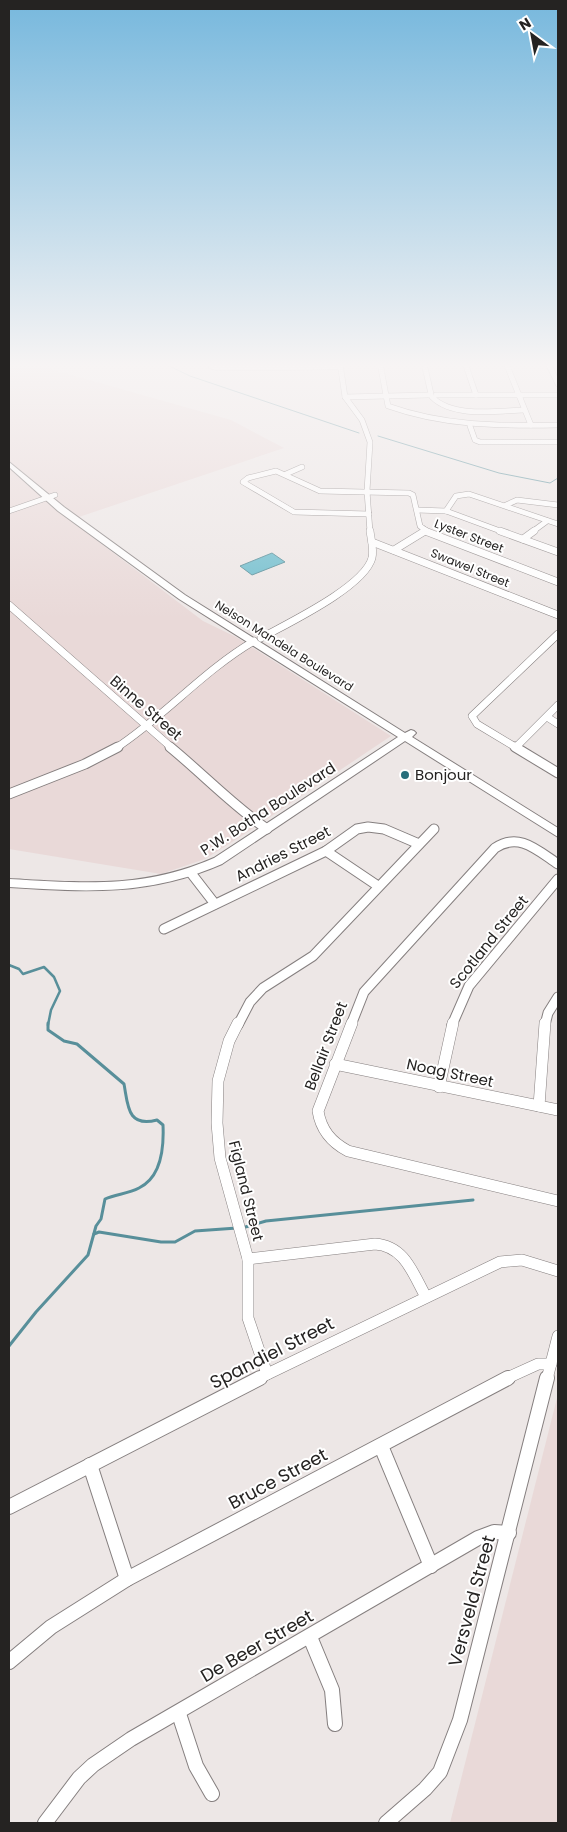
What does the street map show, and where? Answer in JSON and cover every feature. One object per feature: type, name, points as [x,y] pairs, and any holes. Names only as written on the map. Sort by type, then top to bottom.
[{"type":"street","points":[[9,794],[103,755],[146,727],[222,661],[346,589],[369,566],[373,555],[367,491],[371,448]]},
{"type":"street","name":"Nelson Mandela Boulevard","points":[[9,456],[51,497]]},
{"type":"street","name":"Nelson Mandela Boulevard","points":[[9,464],[51,497],[257,639],[544,820],[558,833]]},
{"type":"street","points":[[286,474],[302,467]]},
{"type":"street","points":[[367,491],[320,492],[286,474],[273,470],[248,478],[244,484],[294,512],[369,514]]},
{"type":"street","name":"Lyster Street","points":[[367,491],[411,493],[418,510],[420,526],[424,531],[558,582]]},
{"type":"street","points":[[446,511],[454,497],[464,494],[475,495],[558,524]]},
{"type":"street","points":[[9,511],[51,497]]},
{"type":"street","points":[[506,505],[517,500],[558,505]]},
{"type":"street","points":[[418,510],[446,511],[558,552]]},
{"type":"street","points":[[523,539],[547,521]]},
{"type":"street","points":[[394,550],[424,531]]},
{"type":"street","name":"Swawel Street","points":[[372,542],[557,613]]},
{"type":"street","name":"Binne Street","points":[[9,605],[146,727],[201,772],[237,808],[267,829]]},
{"type":"street","points":[[558,634],[473,712],[473,720],[477,724],[558,773]]},
{"type":"street","points":[[516,747],[558,705]]},
{"type":"street","points":[[547,717],[558,724]]},
{"type":"street","name":"P.W. Botha Boulevard","points":[[9,883],[124,886],[152,884],[191,874],[218,861],[410,734]]},
{"type":"street","name":"Nelson Mandela Boulevard","points":[[544,820],[558,825]]},
{"type":"street","name":"Andries Street","points":[[164,929],[326,851],[353,832],[364,827],[393,832],[419,844]]},
{"type":"street","name":"Figland Street","points":[[267,1374],[248,1318],[248,1259],[220,1158],[218,1142],[218,1081],[224,1054],[242,1016],[256,994],[313,956],[434,829]]},
{"type":"street","name":"Bellair Street","points":[[558,864],[522,840],[510,839],[496,848],[364,992],[318,1111],[319,1121],[324,1131],[338,1146],[361,1154],[558,1201]]},
{"type":"street","points":[[326,851],[378,886]]},
{"type":"street","points":[[191,874],[216,904]]},
{"type":"street","name":"Scotland Street","points":[[439,1086],[453,1018],[459,1002],[469,986],[558,879]]},
{"type":"street","points":[[539,1106],[545,1024],[548,1013],[558,997]]},
{"type":"street","name":"Noag Street","points":[[335,1064],[558,1110]]},
{"type":"street","points":[[248,1259],[375,1244],[388,1245],[402,1256],[426,1297]]},
{"type":"street","name":"Spandiel Street","points":[[9,1507],[267,1374],[426,1297],[511,1259],[525,1260],[558,1271]]},
{"type":"street","points":[[551,1364],[558,1336]]},
{"type":"street","name":"Bruce Street","points":[[9,1662],[38,1634],[63,1616],[128,1579],[522,1370],[538,1364],[551,1364]]},
{"type":"street","name":"Versveld Street","points":[[386,1823],[425,1789],[440,1772],[449,1752],[460,1720],[551,1364]]},
{"type":"street","points":[[381,1446],[431,1566]]},
{"type":"street","points":[[90,1465],[128,1579]]},
{"type":"street","name":"De Beer Street","points":[[49,1821],[79,1778],[93,1765],[131,1739],[179,1714],[484,1535],[494,1532],[509,1533]]},
{"type":"street","points":[[310,1637],[335,1697],[337,1711],[335,1724]]},
{"type":"street","points":[[179,1714],[199,1771],[205,1785],[212,1794]]},
{"type":"shaded area","points":[[9,448],[283,448],[70,520],[203,621],[236,637],[391,736],[205,859],[161,874],[9,849]]},
{"type":"shaded area","points":[[558,1394],[558,1823],[450,1823]]},
{"type":"water","points":[[272,553],[285,562],[252,575],[240,566]]},
{"type":"waterway","points":[[419,448],[499,473],[550,483],[558,478]]},
{"type":"waterway","points":[[9,965],[19,969],[23,974],[44,967],[54,977],[60,991],[51,1010],[48,1025]]},
{"type":"waterway","points":[[9,1346],[36,1312],[88,1255],[96,1226],[101,1219],[105,1199],[135,1190],[147,1183],[157,1169],[162,1152],[163,1125],[157,1120],[147,1122],[134,1118],[128,1107],[124,1084],[77,1044],[64,1041],[48,1030],[48,1025]]},
{"type":"waterway","points":[[242,1228],[266,1221],[473,1200]]},
{"type":"waterway","points":[[94,1234],[99,1232],[161,1242],[175,1242],[195,1231],[237,1228]]},
{"type":"place","name":"Bonjour","points":[[405,775]]}]
